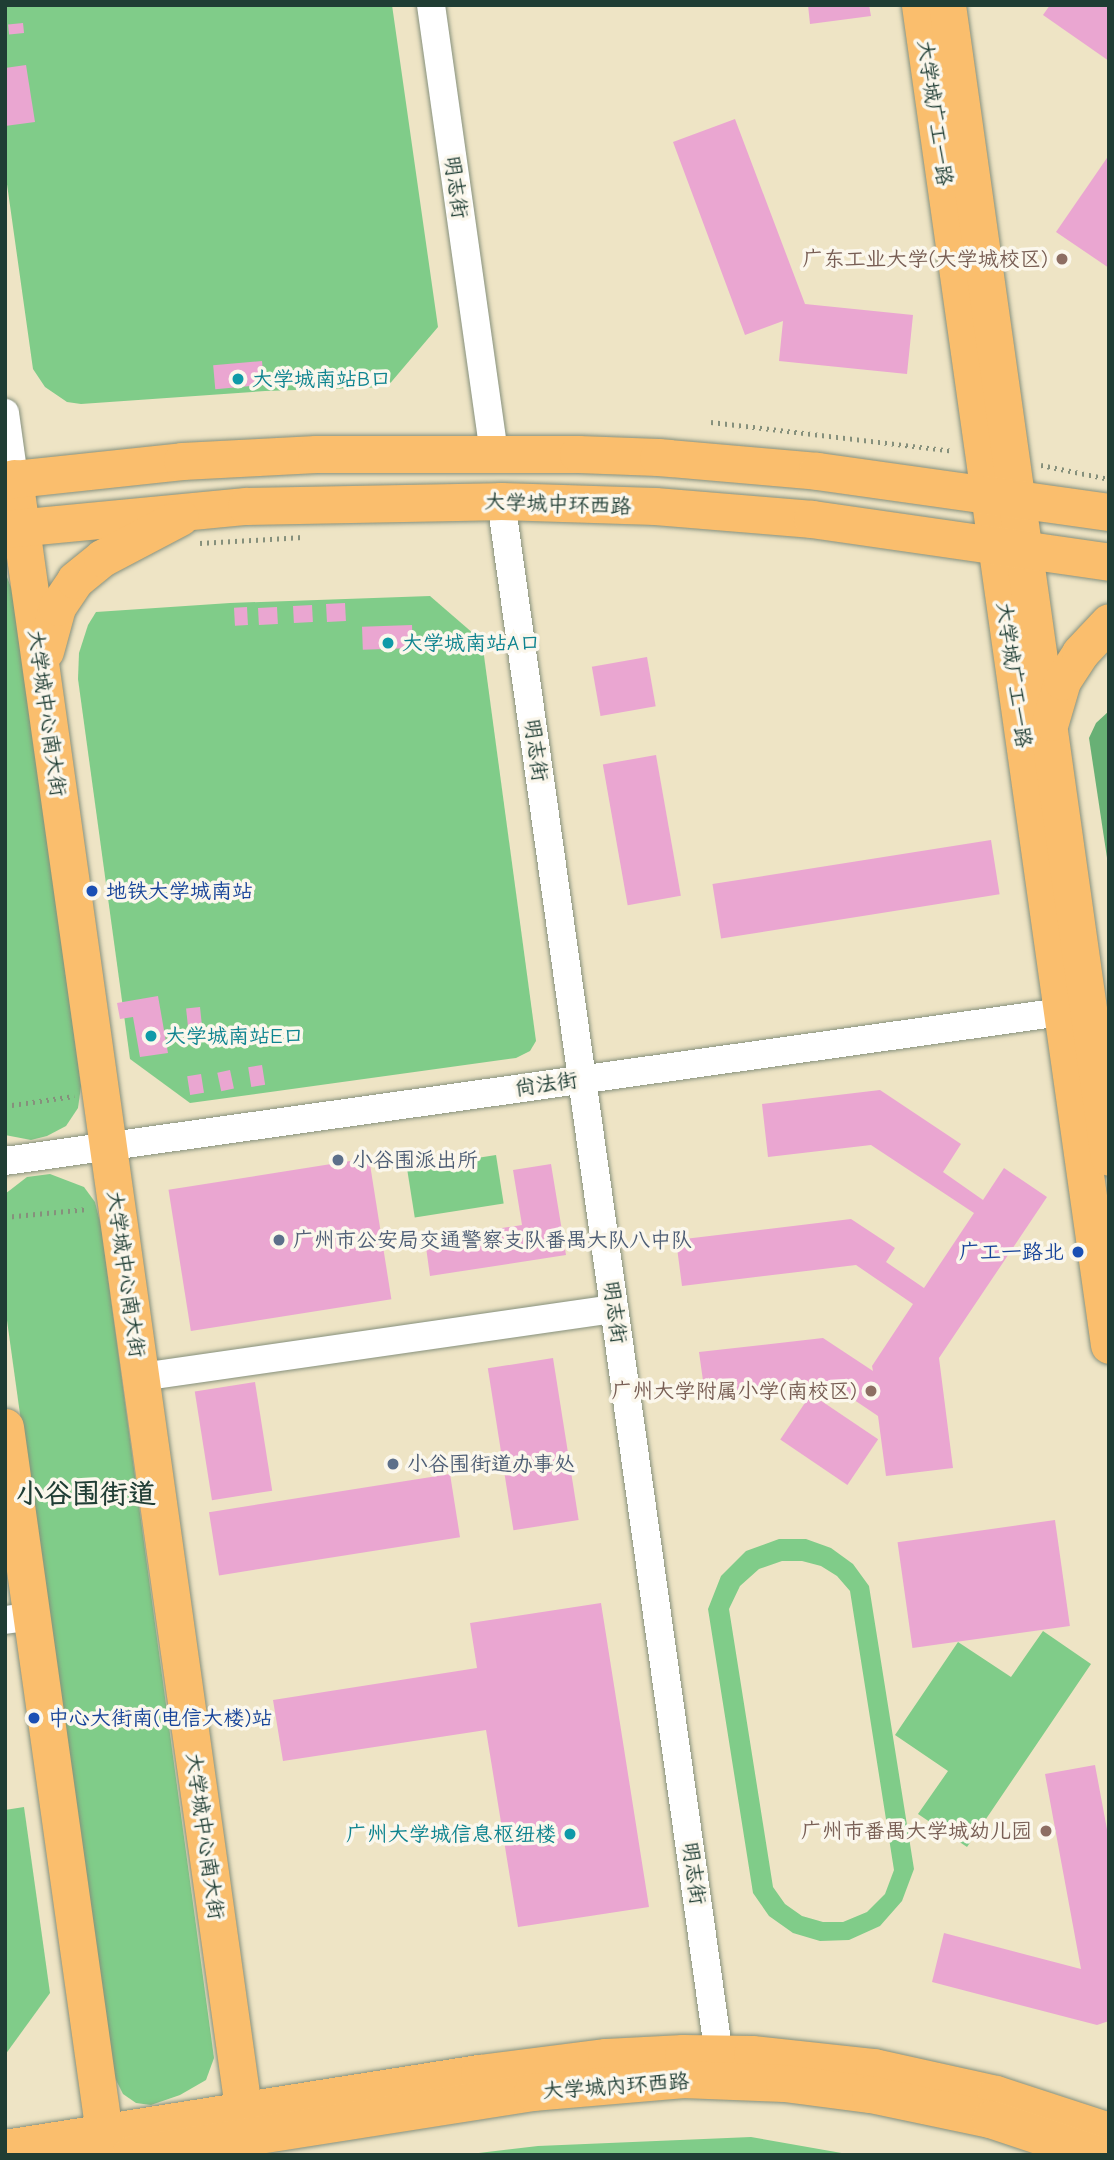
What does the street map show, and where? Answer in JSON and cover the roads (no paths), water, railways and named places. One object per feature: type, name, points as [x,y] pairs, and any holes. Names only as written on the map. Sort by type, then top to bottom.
[{"type":"main road","name":"大学城广工一路","points":[[920,5],[997,456]]},
{"type":"main road","name":"大学城广工一路","points":[[947,5],[1002,495],[1075,1009],[1109,1157]]},
{"type":"main road","points":[[10,479],[255,456],[494,452],[721,462],[843,474],[1109,512]]},
{"type":"main road","name":"大学城中心南大街","points":[[10,479],[13,528],[42,673],[245,2123]]},
{"type":"main road","name":"大学城中环西路","points":[[13,528],[194,510],[318,503],[501,501],[655,506],[812,519],[1109,562]]},
{"type":"main road","points":[[42,673],[52,620],[75,580],[102,558],[194,510]]},
{"type":"main road","name":"大学城广工一路","points":[[1010,546],[1049,730],[1109,1345]]},
{"type":"main road","points":[[1049,730],[1054,702],[1062,681],[1080,653],[1109,622]]},
{"type":"main road","points":[[5,1427],[18,1618],[114,2147]]},
{"type":"main road","name":"大学城内环西路","points":[[5,2148],[114,2147],[245,2123],[643,2081],[721,2067],[927,2104],[989,2119],[1104,2135]]},
{"type":"street","name":"明志街","points":[[431,5],[494,452]]},
{"type":"street","name":"大学城中心南大街","points":[[5,413],[10,479]]},
{"type":"street","name":"明志街","points":[[501,501],[721,2067]]},
{"type":"street","name":"尚法街","points":[[5,1161],[1075,1009]]},
{"type":"street","points":[[141,1377],[614,1309]]},
{"type":"place","name":"广东工业大学(大学城校区)","points":[[1062,259]]},
{"type":"place","name":"大学城南站B口","points":[[238,379]]},
{"type":"place","name":"大学城南站A口","points":[[388,643]]},
{"type":"place","name":"地铁大学城南站","points":[[92,891]]},
{"type":"place","name":"大学城南站E口","points":[[151,1036]]},
{"type":"place","name":"小谷围派出所","points":[[338,1160]]},
{"type":"place","name":"广州市公安局交通警察支队番禺大队八中队","points":[[279,1240]]},
{"type":"place","name":"广工一路北","points":[[1078,1252]]},
{"type":"place","name":"广州大学附属小学(南校区)","points":[[871,1391]]},
{"type":"place","name":"小谷围街道办事处","points":[[393,1464]]},
{"type":"place","name":"中心大街南(电信大楼)站","points":[[34,1718]]},
{"type":"place","name":"广州市番禺大学城幼儿园","points":[[1046,1831]]},
{"type":"place","name":"广州大学城信息枢纽楼","points":[[570,1834]]},
{"type":"district","name":"小谷围街道","points":[[86,1494]]}]
